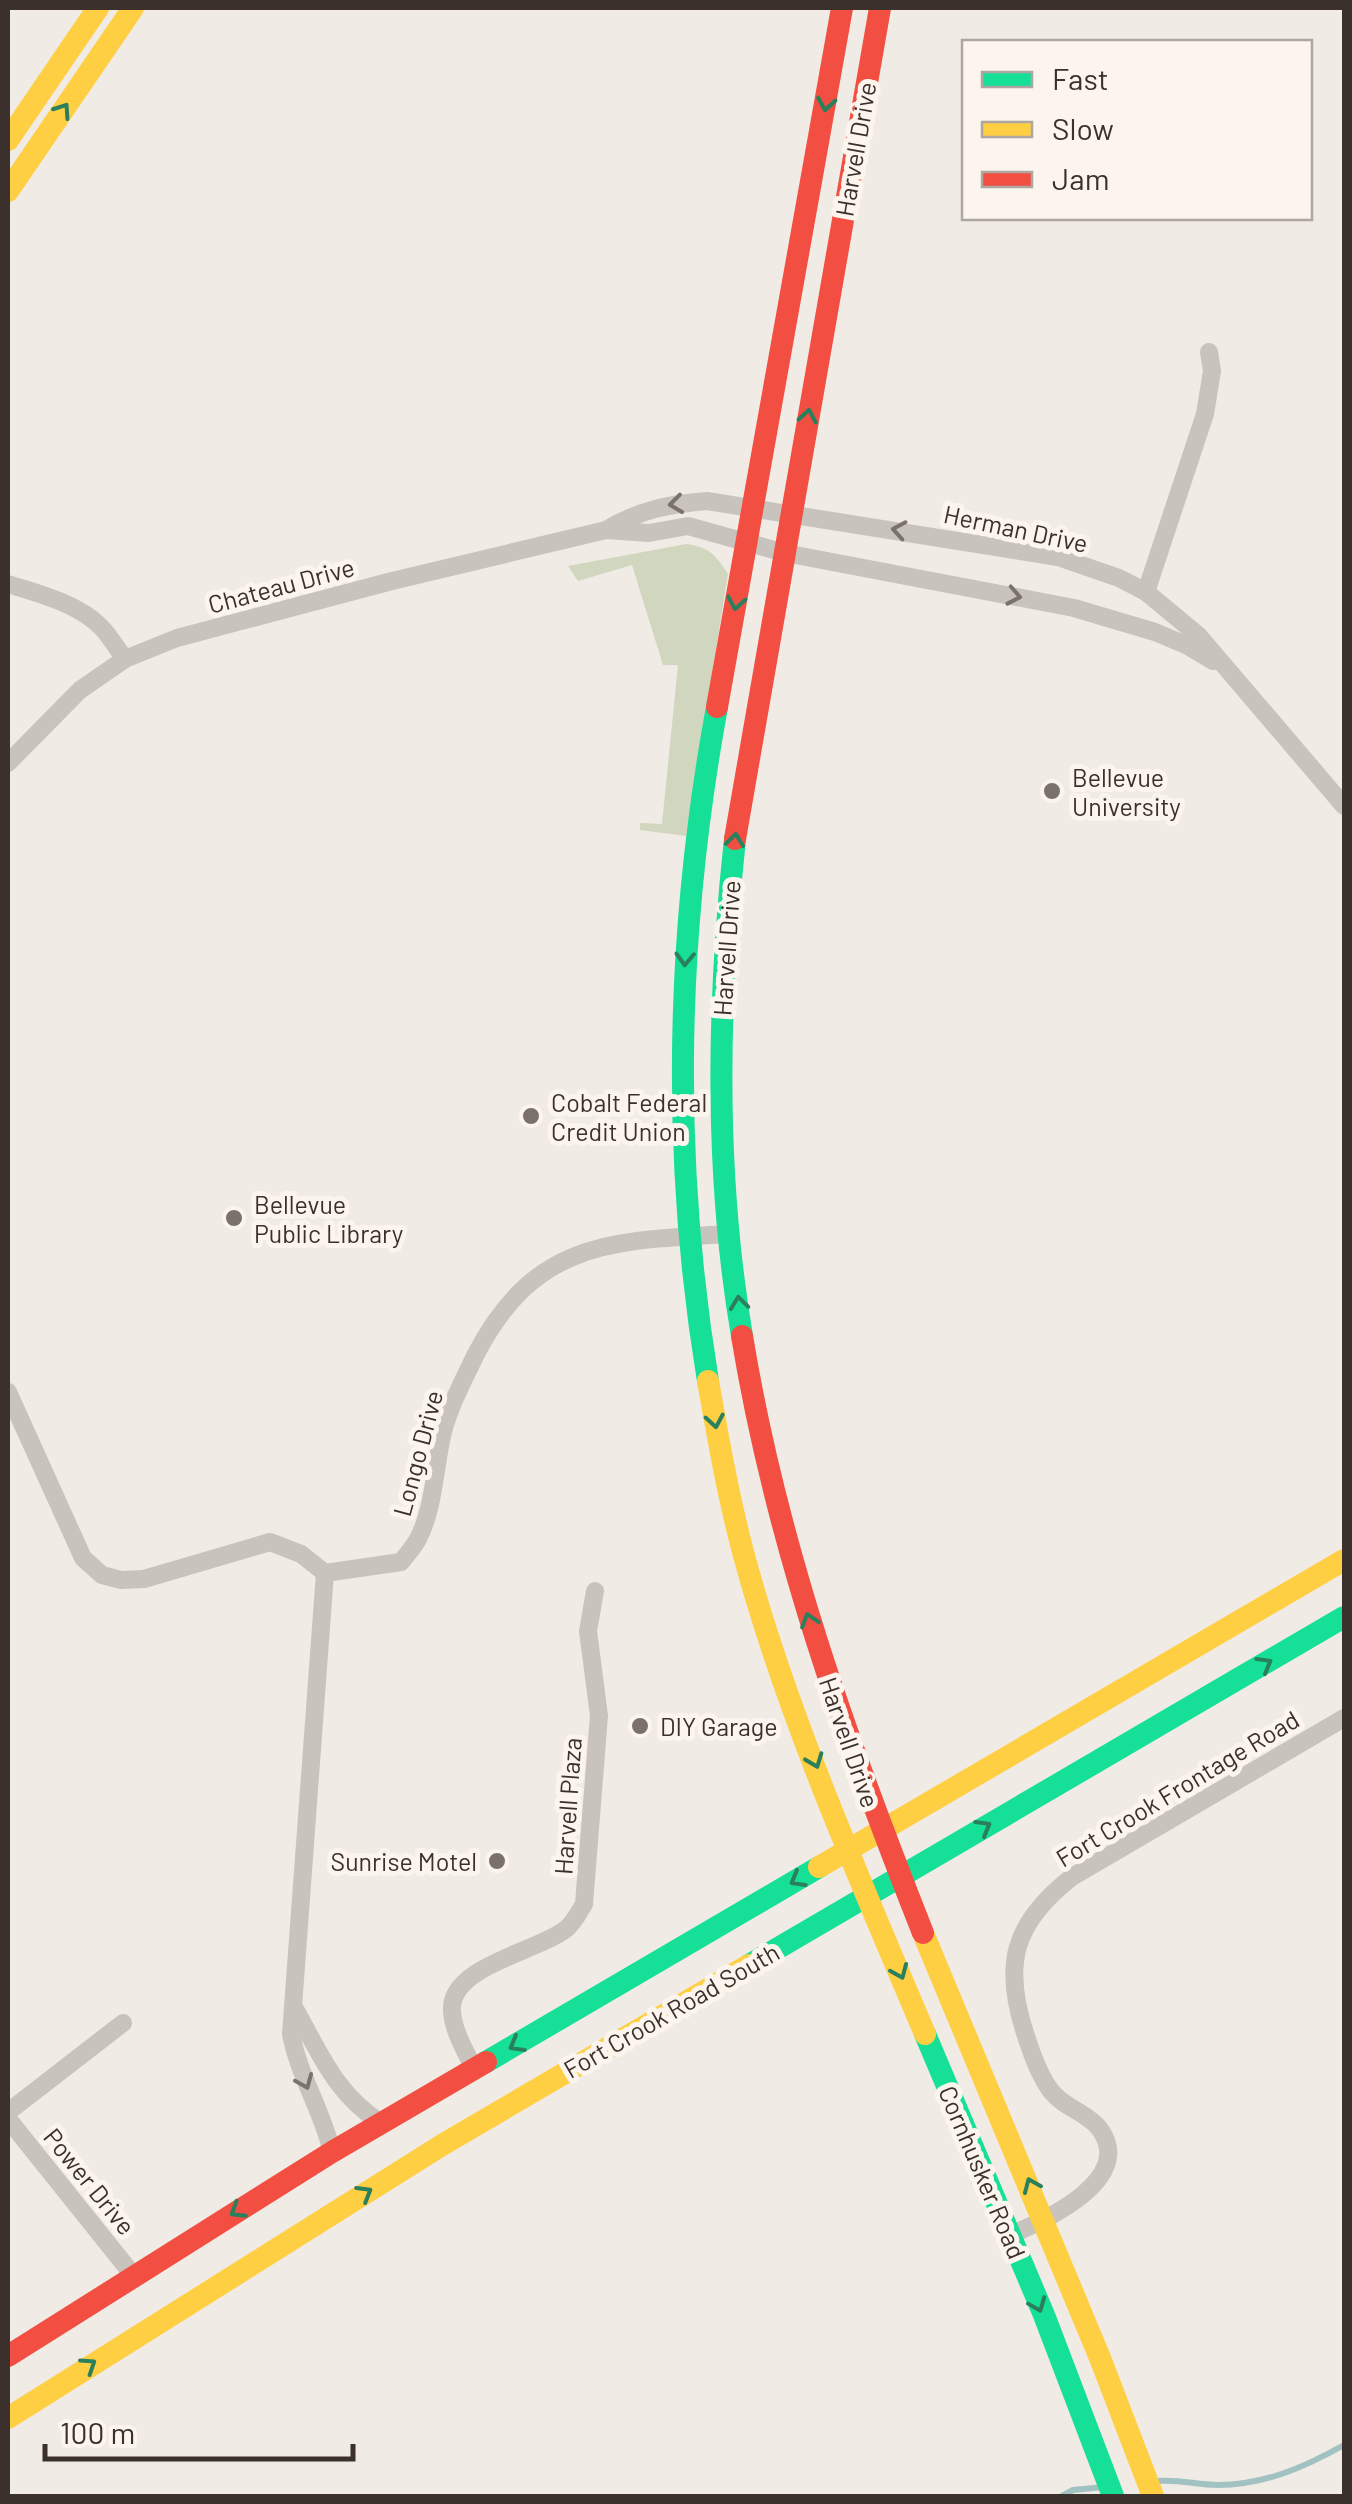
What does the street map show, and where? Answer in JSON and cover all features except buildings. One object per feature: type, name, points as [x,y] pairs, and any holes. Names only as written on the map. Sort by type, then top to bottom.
[{"type":"main road","points":[[8,140],[98,8]]},
{"type":"main road","points":[[8,191],[133,8]]},
{"type":"main road","name":"Harvell Drive","points":[[842,8],[705,780],[686,938],[682,1087],[689,1236],[715,1424],[735,1520],[781,1671],[848,1850]]},
{"type":"main road","name":"Harvell Drive","points":[[880,8],[738,815],[724,943],[722,1097],[729,1234],[749,1382],[786,1543],[831,1690],[900,1877]]},
{"type":"main road","name":"Fort Crook Road South","points":[[8,2356],[332,2152],[1344,1560]]},
{"type":"main road","name":"Fort Crook Road South","points":[[8,2418],[442,2145],[1344,1617]]},
{"type":"main road","name":"Cornhusker Road","points":[[848,1850],[1010,2235],[1113,2496]]},
{"type":"main road","name":"Cornhusker Road","points":[[900,1877],[1046,2220],[1152,2496]]},
{"type":"street","points":[[1146,592],[1205,414],[1212,371],[1209,352]]},
{"type":"street","name":"Chateau Drive","points":[[606,530],[632,514],[682,502],[752,506]]},
{"type":"street","name":"Herman Drive","points":[[752,506],[1058,557],[1119,578],[1146,592],[1199,636],[1344,806]]},
{"type":"street","name":"Chateau Drive","points":[[8,763],[70,698],[124,659],[178,638],[606,530],[649,533],[688,526],[722,532],[747,544]]},
{"type":"street","name":"Herman Drive","points":[[747,544],[1074,608],[1188,646],[1234,675]]},
{"type":"street","points":[[8,584],[78,611],[101,627],[124,659]]},
{"type":"street","name":"Longo Drive","points":[[325,1572],[401,1562],[419,1538],[445,1426],[464,1378],[488,1333],[517,1293],[549,1267],[582,1252],[640,1239],[729,1234]]},
{"type":"street","points":[[8,1392],[83,1558],[102,1575],[122,1580],[144,1578],[270,1542],[301,1554],[325,1572],[291,2034],[296,2061],[325,2122],[332,2152]]},
{"type":"street","name":"Harvell Plaza","points":[[474,2069],[455,2025],[454,1995],[464,1981],[481,1970],[567,1929],[584,1904],[599,1716],[588,1631],[595,1591]]},
{"type":"street","name":"Fort Crook Frontage Road","points":[[1010,2235],[1067,2209],[1096,2180],[1106,2162],[1106,2141],[1097,2126],[1064,2106],[1048,2088],[1015,2005],[1012,1977],[1016,1949],[1029,1918],[1047,1896],[1072,1877],[1344,1718]]},
{"type":"street","points":[[295,2008],[340,2088],[350,2101],[381,2123]]},
{"type":"street","points":[[8,2115],[123,2023]]},
{"type":"street","name":"Power Drive","points":[[8,2115],[133,2275]]},
{"type":"green space","points":[[686,544],[711,553],[728,574],[686,836],[640,830],[640,823],[662,824],[678,665],[663,665],[632,565],[578,581],[568,566]]},
{"type":"waterway","points":[[1156,2481],[1218,2485],[1252,2482],[1299,2467],[1344,2445]]},
{"type":"waterway","points":[[1062,2496],[1073,2490],[1104,2487]]},
{"type":"traffic: fast","points":[[708,1381],[688,1213],[683,1044],[693,875],[717,707]]},
{"type":"traffic: fast","points":[[735,839],[725,963],[721,1088],[727,1212],[742,1336]]},
{"type":"traffic: fast","points":[[749,1965],[1344,1617]]},
{"type":"traffic: fast","points":[[486,2062],[819,1867]]},
{"type":"traffic: fast","points":[[925,2034],[1044,2315],[1113,2496]]},
{"type":"traffic: slow","points":[[8,140],[98,8]]},
{"type":"traffic: slow","points":[[8,191],[133,8]]},
{"type":"traffic: slow","points":[[708,1381],[738,1531],[780,1674],[925,2034]]},
{"type":"traffic: slow","points":[[819,1867],[1344,1560]]},
{"type":"traffic: slow","points":[[923,1933],[1100,2358],[1153,2496]]},
{"type":"traffic: slow","points":[[8,2418],[442,2145],[749,1965]]},
{"type":"traffic: jam","points":[[717,707],[842,8]]},
{"type":"traffic: jam","points":[[735,839],[880,8]]},
{"type":"traffic: jam","points":[[742,1336],[774,1489],[816,1639],[923,1933]]},
{"type":"traffic: jam","points":[[8,2356],[332,2152],[486,2062]]},
{"type":"place","name":"Bellevue University","points":[[1052,791]]},
{"type":"place","name":"Cobalt Federal Credit Union","points":[[531,1116]]},
{"type":"place","name":"Bellevue Public Library","points":[[234,1218]]},
{"type":"place","name":"DIY Garage","points":[[640,1726]]},
{"type":"place","name":"Sunrise Motel","points":[[497,1861]]}]
